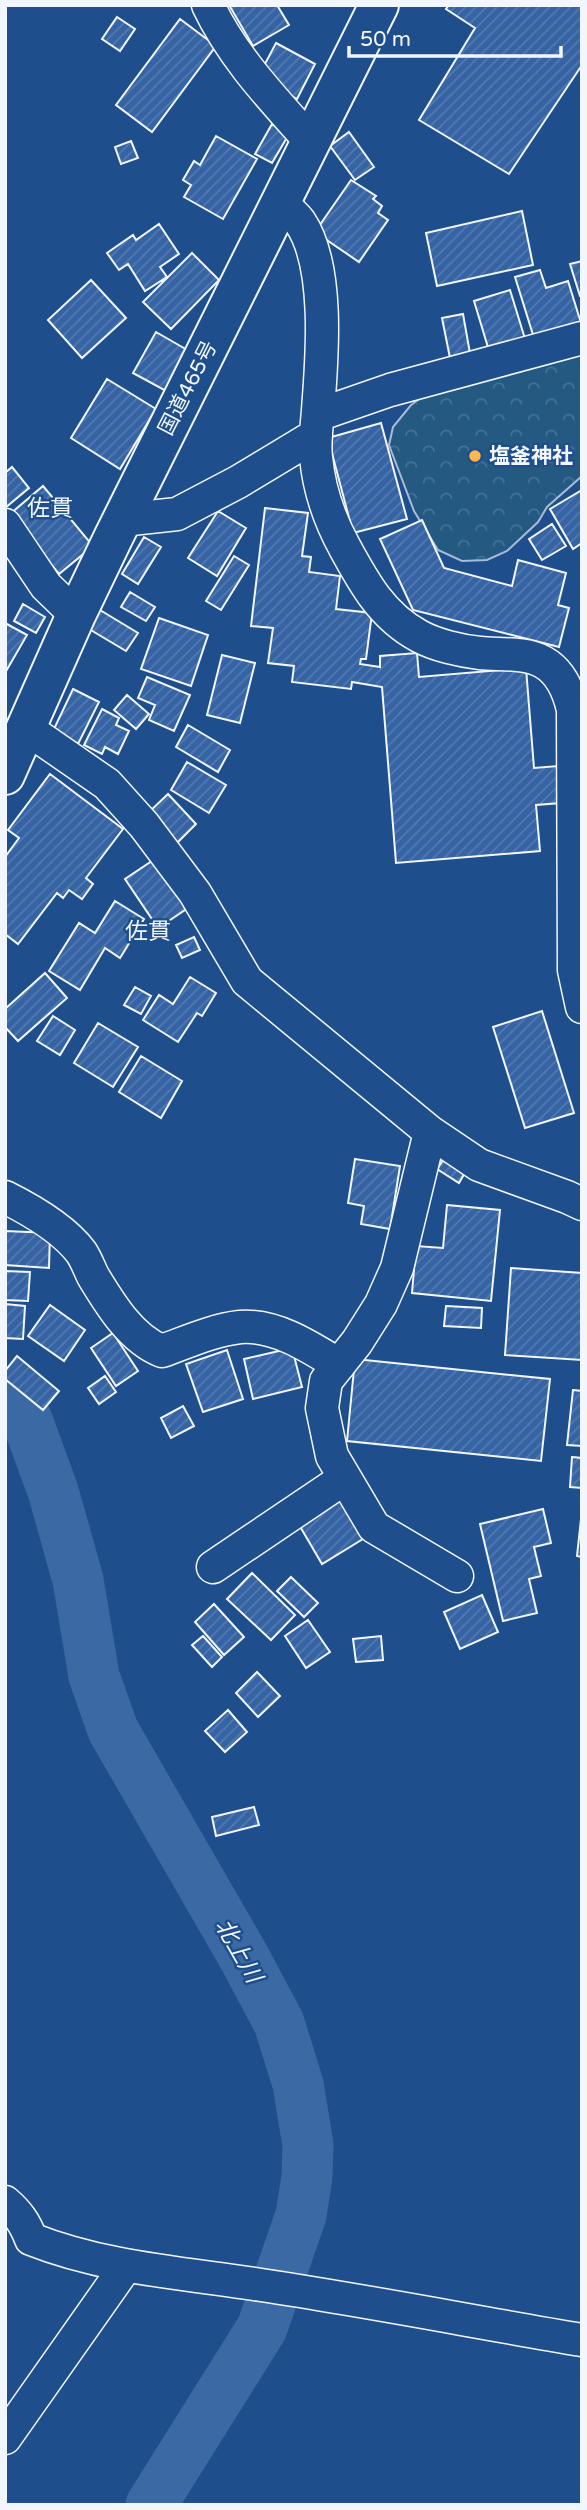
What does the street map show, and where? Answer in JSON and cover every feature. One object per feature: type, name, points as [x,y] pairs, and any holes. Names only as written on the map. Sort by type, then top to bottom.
[{"type":"highway","name":"国道465号","points":[[5,775],[76,615],[122,520],[379,5]]},
{"type":"street","points":[[208,5],[219,28],[261,86],[312,143]]},
{"type":"street","points":[[281,203],[300,222],[313,250],[324,329],[316,456],[321,495],[336,531],[371,595],[392,618],[420,637],[476,652],[523,656],[543,662],[569,691],[577,710],[574,970],[582,1007]]},
{"type":"street","points":[[122,520],[177,514],[238,482],[317,425],[390,390],[582,338]]},
{"type":"street","points":[[5,526],[46,586],[76,615]]},
{"type":"street","points":[[26,729],[107,784],[144,825],[195,893],[247,981],[430,1132],[479,1165],[582,1204]]},
{"type":"street","points":[[430,1132],[397,1268],[381,1304],[357,1342],[326,1381],[322,1408],[332,1455],[374,1527],[457,1576]]},
{"type":"street","points":[[5,1197],[64,1235],[81,1252],[93,1276],[133,1334],[147,1346],[162,1351],[241,1327],[272,1331],[305,1344],[339,1365]]},
{"type":"street","points":[[213,1567],[345,1478]]},
{"type":"street","points":[[5,2202],[26,2225],[31,2239],[58,2249],[126,2266],[263,2285],[582,2340]]},
{"type":"street","points":[[5,2438],[126,2266]]},
{"type":"green space","points":[[582,353],[582,476],[547,507],[538,522],[507,551],[487,560],[462,561],[438,550],[414,511],[389,445],[393,427],[411,405],[434,388]]},
{"type":"building","points":[[229,5],[277,5],[289,25],[253,46]]},
{"type":"building","points":[[449,5],[582,5],[582,65],[509,174],[419,120],[475,28],[446,9]]},
{"type":"building","points":[[117,17],[135,29],[120,51],[102,39]]},
{"type":"building","points":[[180,19],[216,46],[152,132],[116,105]]},
{"type":"building","points":[[276,43],[315,64],[297,99],[258,77]]},
{"type":"building","points":[[272,124],[289,134],[272,163],[255,154]]},
{"type":"building","points":[[349,132],[374,167],[355,180],[330,146]]},
{"type":"building","points":[[216,136],[257,159],[223,219],[184,197],[191,185],[183,180],[194,161],[200,165]]},
{"type":"building","points":[[131,141],[138,158],[121,164],[115,147]]},
{"type":"building","points":[[351,180],[376,196],[373,199],[382,206],[378,213],[388,220],[359,262],[315,232]]},
{"type":"building","points":[[522,211],[533,265],[437,286],[426,233]]},
{"type":"building","points":[[159,224],[179,254],[160,267],[167,277],[145,291],[128,264],[119,270],[107,253],[133,235],[136,240]]},
{"type":"building","points":[[192,253],[219,280],[171,329],[143,302]]},
{"type":"building","points":[[582,261],[582,296],[580,296],[570,264]]},
{"type":"building","points":[[540,270],[546,288],[568,281],[581,323],[534,338],[515,277]]},
{"type":"building","points":[[91,280],[126,318],[82,358],[48,320]]},
{"type":"building","points":[[510,290],[526,342],[490,354],[474,301]]},
{"type":"building","points":[[463,314],[471,359],[451,363],[442,318]]},
{"type":"building","points":[[156,332],[189,351],[166,391],[133,373]]},
{"type":"building","points":[[107,379],[156,409],[120,469],[71,438]]},
{"type":"building","points":[[381,423],[407,519],[353,533],[328,438]]},
{"type":"building","points":[[12,467],[29,488],[5,508],[5,473]]},
{"type":"building","points":[[43,486],[93,546],[59,574],[10,514]]},
{"type":"building","points":[[582,490],[582,543],[573,549],[550,509]]},
{"type":"building","points":[[265,508],[308,513],[302,556],[311,557],[309,572],[340,576],[336,609],[372,613],[366,659],[361,659],[360,664],[380,667],[380,656],[417,653],[419,677],[526,668],[534,768],[558,766],[561,803],[536,805],[540,851],[396,863],[382,687],[352,682],[351,689],[292,682],[294,666],[268,663],[273,628],[251,626]]},
{"type":"building","points":[[218,511],[246,528],[217,576],[188,558]]},
{"type":"building","points":[[422,520],[444,568],[512,586],[518,560],[566,573],[558,605],[569,608],[559,647],[413,610],[380,539]]},
{"type":"building","points":[[552,524],[566,546],[542,560],[529,539]]},
{"type":"building","points":[[144,537],[161,547],[138,584],[122,574]]},
{"type":"building","points":[[234,556],[249,565],[221,610],[206,601]]},
{"type":"building","points":[[130,592],[155,607],[146,621],[121,607]]},
{"type":"building","points":[[23,604],[45,617],[36,633],[14,621]]},
{"type":"building","points":[[100,610],[138,633],[126,651],[89,629]]},
{"type":"building","points":[[159,618],[208,635],[191,686],[141,669]]},
{"type":"building","points":[[5,623],[27,635],[5,673]]},
{"type":"building","points":[[222,655],[255,663],[240,723],[207,715]]},
{"type":"building","points":[[147,677],[190,695],[174,731],[149,720],[155,705],[138,698]]},
{"type":"building","points":[[73,689],[99,702],[78,744],[53,731]]},
{"type":"building","points":[[127,695],[149,714],[136,729],[114,710]]},
{"type":"building","points":[[102,709],[119,718],[116,725],[129,731],[118,754],[105,747],[102,754],[84,745]]},
{"type":"building","points":[[188,725],[230,750],[218,772],[176,747]]},
{"type":"building","points":[[187,762],[226,785],[209,813],[171,790]]},
{"type":"building","points":[[50,774],[123,829],[86,878],[93,884],[82,899],[69,890],[63,898],[57,893],[18,944],[5,934],[5,857],[19,838],[8,830]]},
{"type":"building","points":[[168,794],[196,824],[175,845],[146,815]]},
{"type":"building","points":[[155,859],[188,908],[158,928],[125,879]]},
{"type":"building","points":[[115,901],[144,919],[120,958],[105,948],[80,990],[49,971],[79,923],[95,933]]},
{"type":"building","points":[[194,937],[200,950],[182,958],[176,945]]},
{"type":"building","points":[[45,973],[67,998],[18,1041],[5,1027],[5,1009]]},
{"type":"building","points":[[190,977],[216,993],[202,1016],[197,1013],[178,1042],[143,1020],[159,995],[173,1004]]},
{"type":"building","points":[[135,987],[151,996],[141,1014],[124,1005]]},
{"type":"building","points":[[542,1011],[574,1113],[525,1128],[493,1027]]},
{"type":"building","points":[[53,1016],[75,1030],[60,1055],[37,1041]]},
{"type":"building","points":[[98,1023],[138,1047],[113,1087],[74,1063]]},
{"type":"building","points":[[141,1056],[182,1081],[161,1118],[119,1092]]},
{"type":"building","points":[[446,1156],[467,1169],[459,1183],[437,1169]]},
{"type":"building","points":[[355,1159],[400,1166],[390,1229],[361,1224],[364,1206],[348,1203]]},
{"type":"building","points":[[447,1205],[500,1210],[491,1301],[412,1293],[416,1246],[443,1248]]},
{"type":"building","points":[[5,1231],[50,1233],[49,1268],[5,1265]]},
{"type":"building","points":[[511,1268],[582,1273],[582,1360],[505,1355]]},
{"type":"building","points":[[5,1271],[30,1272],[28,1301],[5,1300]]},
{"type":"building","points":[[5,1304],[25,1306],[23,1339],[5,1338]]},
{"type":"building","points":[[50,1305],[85,1330],[64,1361],[28,1336]]},
{"type":"building","points":[[446,1306],[482,1308],[481,1328],[444,1326]]},
{"type":"building","points":[[113,1333],[138,1371],[116,1386],[91,1348]]},
{"type":"building","points":[[292,1348],[302,1387],[253,1399],[244,1359]]},
{"type":"building","points":[[227,1350],[243,1399],[203,1412],[186,1364]]},
{"type":"building","points":[[17,1356],[59,1391],[43,1410],[5,1379],[5,1371]]},
{"type":"building","points":[[355,1359],[550,1379],[541,1461],[347,1441]]},
{"type":"building","points":[[105,1376],[116,1392],[99,1404],[88,1388]]},
{"type":"building","points":[[573,1390],[582,1391],[582,1446],[567,1445]]},
{"type":"building","points":[[183,1406],[194,1426],[171,1438],[161,1418]]},
{"type":"building","points":[[572,1457],[582,1458],[582,1488],[570,1487]]},
{"type":"building","points":[[339,1498],[363,1539],[322,1564],[298,1523]]},
{"type":"building","points":[[543,1509],[551,1543],[534,1547],[541,1576],[529,1579],[537,1613],[503,1621],[480,1524]]},
{"type":"building","points":[[582,1519],[582,1557],[577,1556]]},
{"type":"building","points":[[252,1573],[295,1615],[271,1640],[227,1599]]},
{"type":"building","points":[[291,1577],[318,1603],[304,1617],[277,1591]]},
{"type":"building","points":[[482,1595],[498,1632],[460,1649],[444,1612]]},
{"type":"building","points":[[214,1604],[244,1637],[224,1655],[195,1622]]},
{"type":"building","points":[[308,1620],[330,1652],[306,1668],[285,1636]]},
{"type":"building","points":[[203,1636],[222,1657],[212,1667],[192,1645]]},
{"type":"building","points":[[381,1636],[383,1660],[356,1662],[353,1639]]},
{"type":"building","points":[[257,1672],[280,1696],[258,1717],[236,1693]]},
{"type":"building","points":[[228,1710],[247,1732],[225,1752],[205,1731]]},
{"type":"building","points":[[254,1807],[259,1825],[216,1836],[212,1817]]},
{"type":"waterway","name":"北上川","points":[[5,1399],[27,1420],[53,1491],[78,1580],[94,1676],[113,1730],[279,2023],[298,2084],[308,2145],[307,2177],[301,2215],[262,2328],[151,2505]]},
{"type":"place","name":"塩釜神社","points":[[475,456]]},
{"type":"district","name":"佐貫","points":[[50,509]]},
{"type":"district","name":"佐貫","points":[[148,932]]}]
